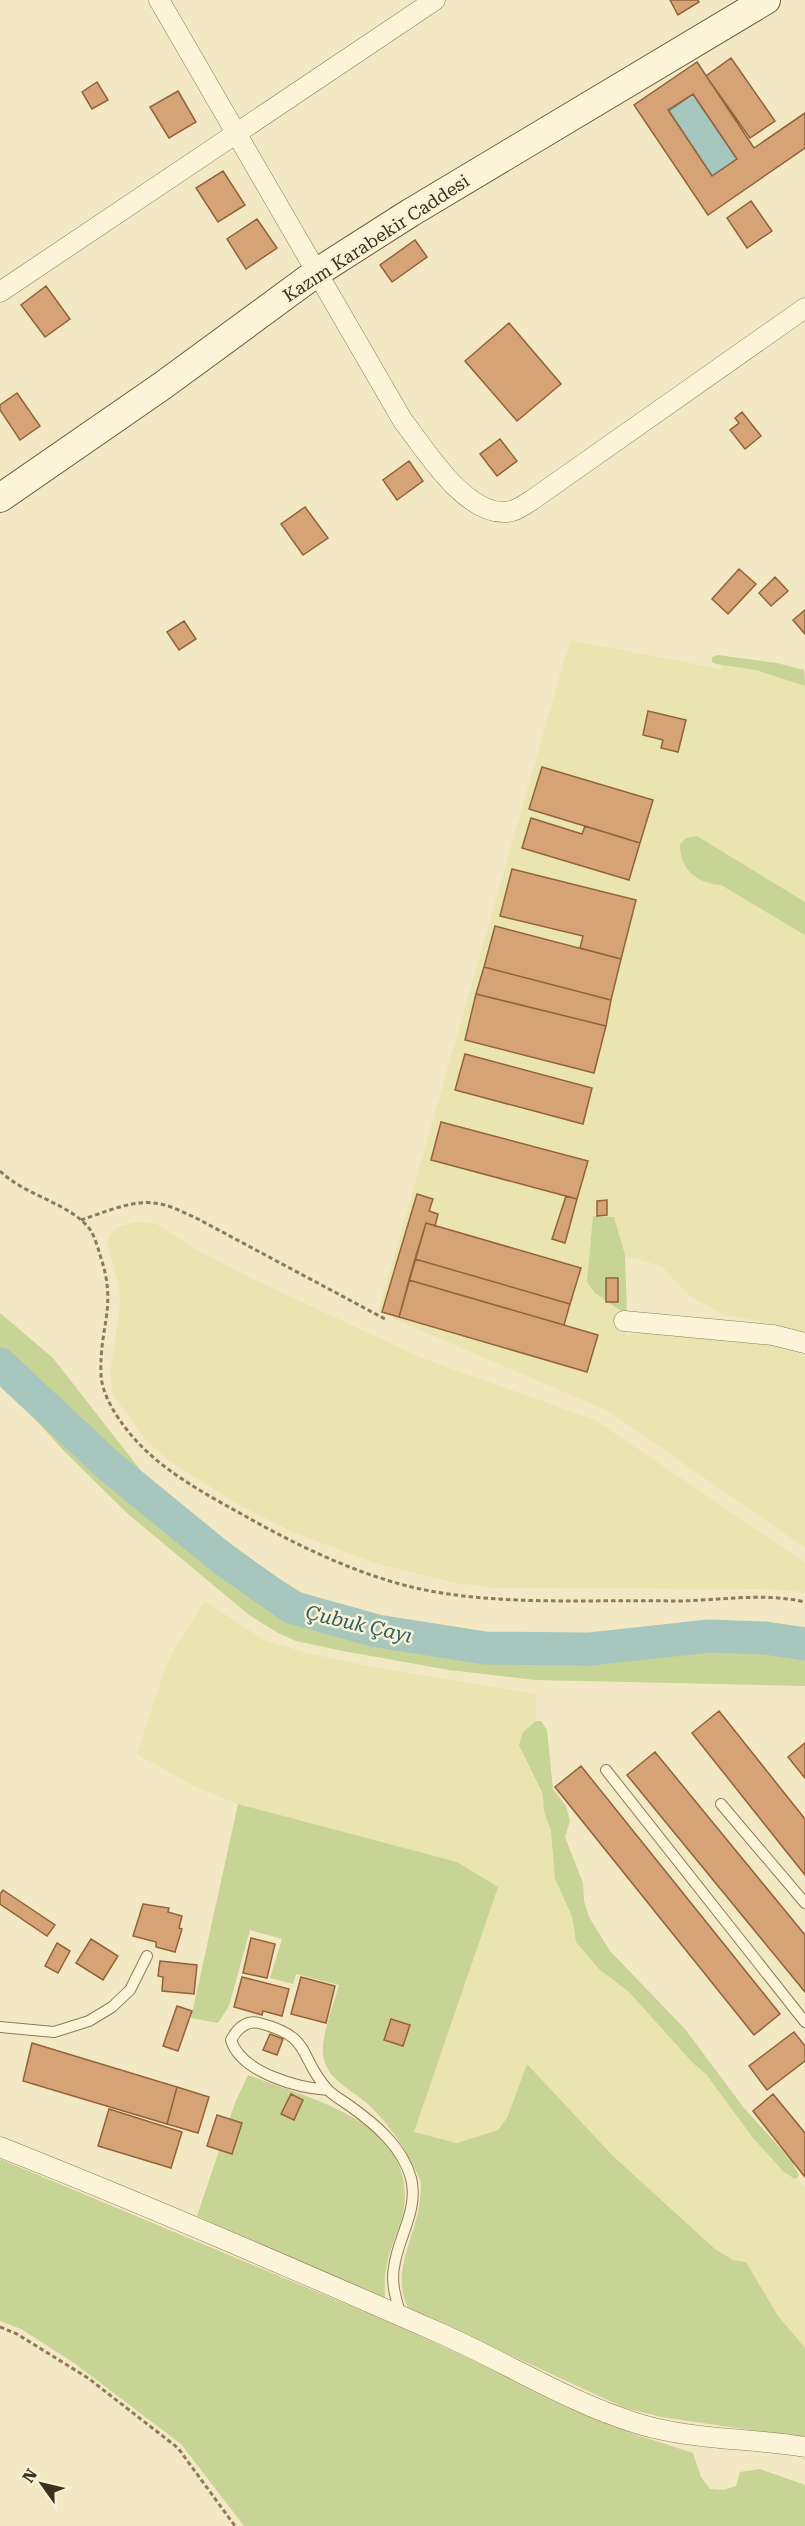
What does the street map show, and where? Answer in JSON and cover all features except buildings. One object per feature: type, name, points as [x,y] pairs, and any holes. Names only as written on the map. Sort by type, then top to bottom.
[{"type":"street","points":[[159,0],[390,400],[451,482],[484,508],[505,513],[532,500],[805,308]]},
{"type":"street","points":[[0,292],[435,0]]},
{"type":"street","name":"Kazım Karabekir Caddesi","points":[[0,498],[144,399],[316,273],[410,213],[766,0]]},
{"type":"street","points":[[624,1320],[773,1335],[805,1343]]},
{"type":"street","points":[[3,2146],[272,2259],[401,2316],[567,2395],[640,2424],[805,2447]]},
{"type":"lane","points":[[606,1770],[805,2022]]},
{"type":"lane","points":[[720,1804],[805,1903]]},
{"type":"lane","points":[[0,2027],[54,2032],[89,2021],[112,2007],[130,1989],[147,1956]]},
{"type":"lane","points":[[328,2090],[288,2084],[259,2069],[233,2047],[231,2040],[235,2032],[253,2022],[285,2031],[297,2040],[328,2090],[371,2121],[392,2142],[404,2161],[411,2179],[412,2201],[394,2265],[393,2284],[401,2316]]},
{"type":"path","points":[[0,1171],[31,1194],[81,1220],[92,1232],[108,1278],[110,1299],[100,1377],[115,1411],[142,1447],[168,1468],[259,1524],[324,1555],[382,1578],[430,1590],[493,1598],[684,1601],[757,1598],[805,1602]]},
{"type":"path","points":[[81,1220],[137,1204],[153,1202],[169,1207],[198,1219],[385,1319]]},
{"type":"path","points":[[0,2327],[16,2334],[88,2378],[178,2448],[235,2526]]},
{"type":"shaded area","points":[[570,640],[721,669],[723,660],[805,678],[805,1334],[789,1328],[723,1314],[690,1296],[661,1266],[625,1256],[626,1337],[640,1332],[772,1344],[805,1355],[805,1548],[608,1411],[378,1312]]},
{"type":"shaded area","points":[[136,1222],[155,1223],[195,1249],[253,1279],[422,1358],[595,1420],[805,1562],[805,1592],[761,1589],[496,1588],[455,1583],[378,1564],[295,1533],[240,1506],[168,1460],[146,1440],[113,1395],[110,1374],[120,1305],[119,1286],[107,1242],[111,1233],[120,1226]]},
{"type":"shaded area","points":[[205,1601],[264,1640],[307,1653],[383,1669],[536,1694],[536,1741],[582,1949],[669,2023],[805,2187],[805,2348],[778,2316],[746,2262],[733,2260],[715,2249],[613,2156],[527,2064],[507,2118],[498,2130],[457,2143],[414,2132],[353,1835],[238,1804],[193,1786],[137,1754],[165,1668],[176,1646]]},
{"type":"green space","points":[[718,655],[777,663],[804,670],[805,686],[756,670],[712,662],[712,657]]},
{"type":"green space","points":[[697,836],[805,902],[805,935],[721,885],[704,881],[691,873],[683,861],[680,844],[686,838]]},
{"type":"green space","points":[[593,1216],[614,1217],[625,1255],[627,1315],[595,1293],[587,1282]]},
{"type":"green space","points":[[0,1313],[53,1358],[142,1472],[181,1507],[273,1575],[301,1592],[372,1621],[429,1631],[477,1635],[568,1638],[753,1626],[805,1631],[805,1686],[535,1680],[449,1670],[343,1651],[296,1641],[278,1633],[249,1615],[128,1514],[62,1449],[0,1380]]},
{"type":"green space","points":[[536,1721],[541,1721],[547,1730],[553,1789],[566,1806],[570,1821],[565,1837],[583,1883],[584,1901],[589,1917],[610,1951],[685,2029],[744,2108],[792,2161],[799,2176],[795,2179],[784,2172],[753,2138],[706,2074],[692,2062],[629,1992],[599,1969],[576,1942],[572,1916],[555,1879],[551,1831],[544,1811],[543,1794],[519,1745],[523,1732]]},
{"type":"green space","points":[[238,1804],[457,1862],[498,1887],[414,2132],[457,2143],[498,2130],[507,2118],[527,2064],[613,2156],[715,2249],[733,2260],[746,2262],[778,2316],[805,2348],[805,2438],[661,2417],[625,2408],[408,2308],[403,2294],[403,2267],[418,2212],[421,2182],[405,2151],[386,2124],[372,2108],[334,2078],[325,2062],[324,2036],[339,1985],[296,1974],[293,1984],[270,1978],[282,1939],[250,1930],[229,2006],[218,2023],[191,2018]]},
{"type":"green space","points":[[248,2075],[328,2105],[353,2118],[376,2134],[393,2153],[403,2178],[404,2207],[388,2261],[385,2301],[197,2216],[235,2103]]},
{"type":"green space","points":[[0,2159],[396,2325],[631,2433],[693,2453],[701,2477],[710,2489],[724,2490],[736,2486],[740,2472],[760,2469],[805,2485],[805,2526],[244,2526],[181,2444],[74,2363],[21,2329],[0,2321]]},
{"type":"water","points":[[693,94],[737,159],[712,176],[669,111]]},
{"type":"waterway","name":"Çubuk Çayı","points":[[0,1364],[108,1465],[223,1559],[291,1607],[377,1631],[485,1648],[590,1649],[709,1636],[765,1638],[805,1644]]}]
